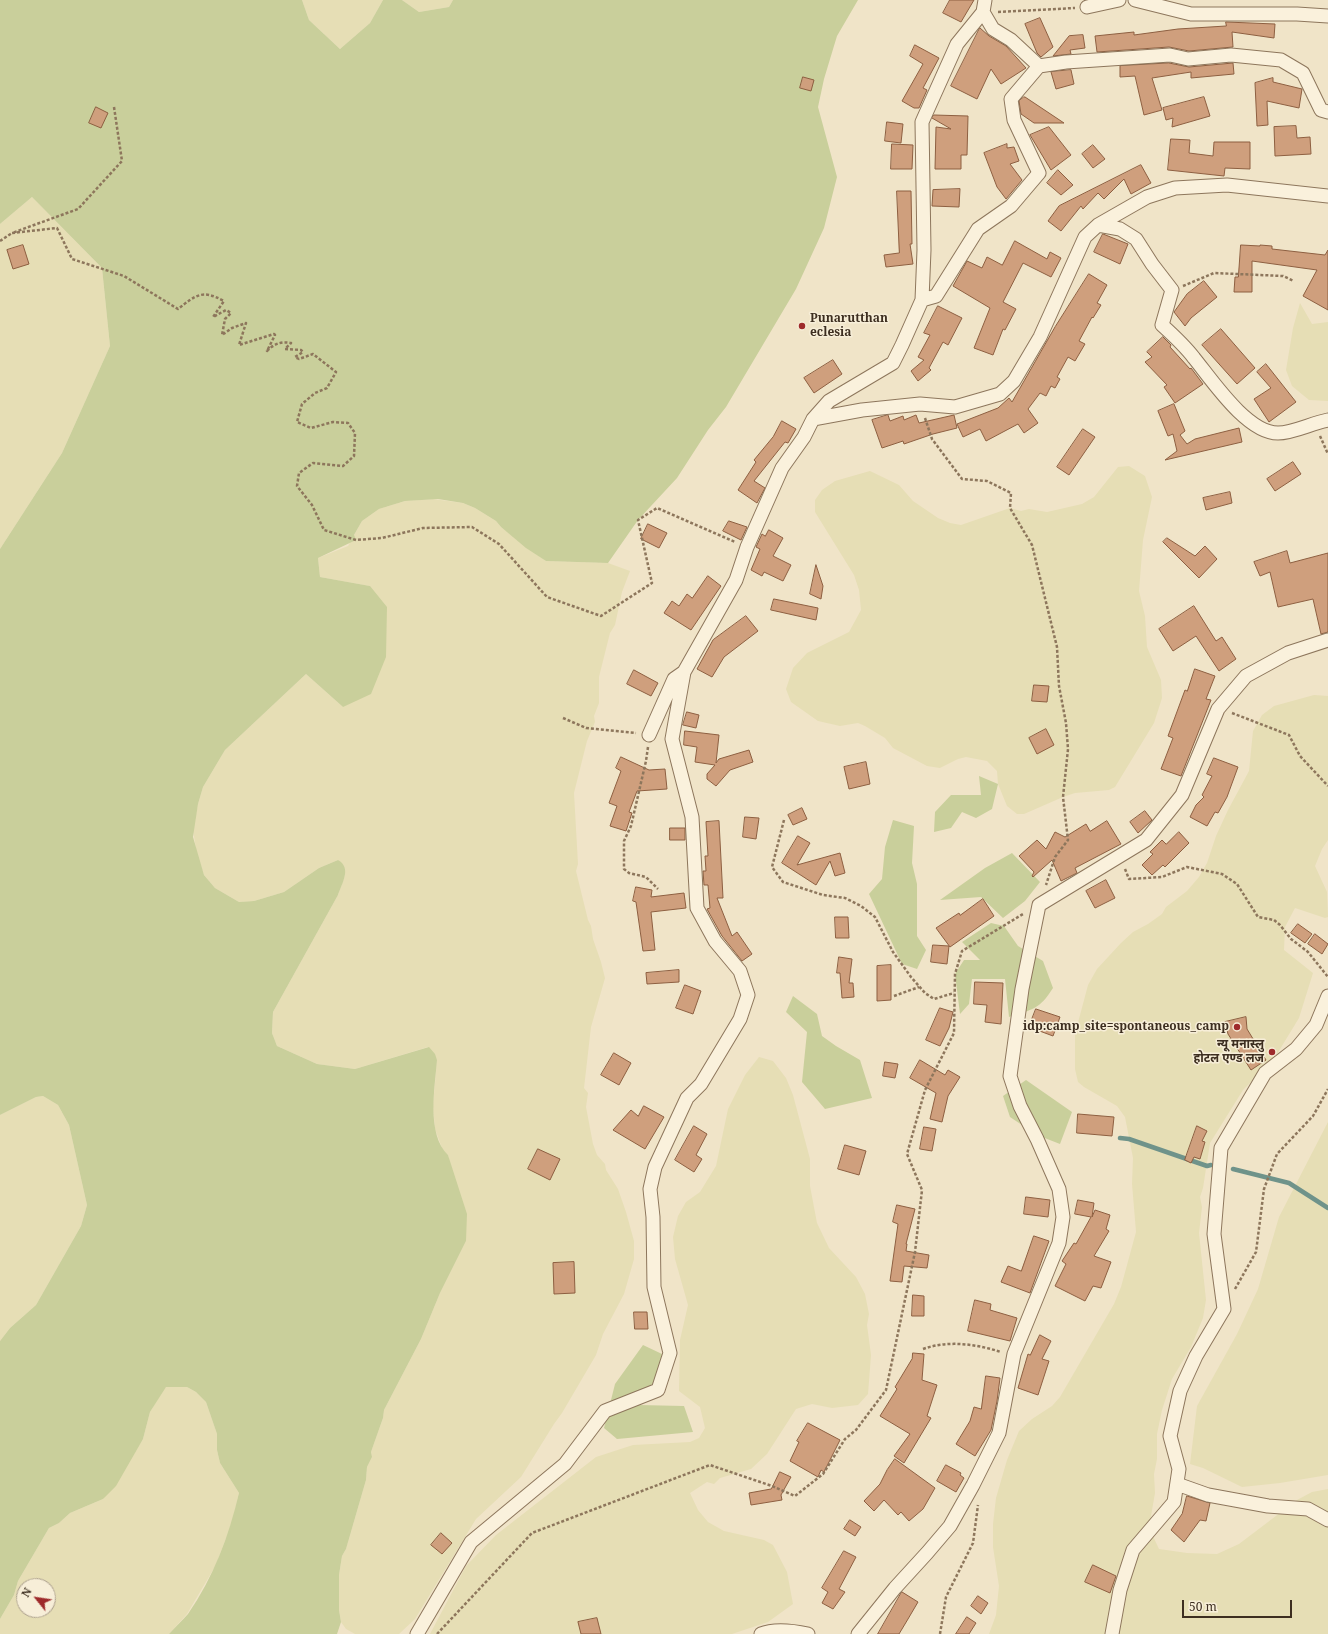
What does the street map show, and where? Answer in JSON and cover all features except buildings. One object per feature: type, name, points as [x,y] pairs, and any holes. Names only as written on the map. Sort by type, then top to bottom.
[{"type":"street","points":[[1087,7],[1119,0]]},
{"type":"street","points":[[1135,0],[1191,14],[1297,14],[1328,16]]},
{"type":"street","points":[[984,6],[993,29],[1011,40],[1039,66]]},
{"type":"street","points":[[417,1634],[471,1542],[565,1464],[605,1411],[658,1390],[670,1352],[654,1287],[653,1217],[650,1189],[655,1167],[687,1098],[701,1084],[740,1019],[748,995],[740,971],[715,941],[697,908],[692,817],[672,739],[684,672],[736,580],[747,547],[782,468],[804,436],[813,419],[829,401],[892,363],[922,300],[924,250],[922,122],[957,44],[984,6]]},
{"type":"street","points":[[922,300],[936,296],[978,229],[1011,206],[1039,173],[1014,120],[1011,99],[1039,66],[1066,62],[1170,55],[1188,59],[1231,55],[1281,60],[1303,73],[1320,110],[1328,112]]},
{"type":"street","points":[[813,419],[862,410],[920,404],[955,407],[1000,394],[1014,381],[1040,337],[1085,237],[1098,224],[1147,197],[1175,188],[1227,185],[1328,196]]},
{"type":"street","points":[[1098,224],[1120,229],[1136,239],[1152,264],[1172,290],[1162,325],[1193,357],[1220,393],[1253,423],[1264,431],[1278,433],[1291,431],[1313,422],[1328,420]]},
{"type":"street","points":[[858,1634],[895,1588],[950,1526],[973,1485],[999,1434],[1014,1354],[1059,1243],[1063,1217],[1059,1189],[1037,1139],[1020,1106],[1010,1076],[1022,989],[1039,905],[1146,840],[1182,795],[1218,709],[1246,676],[1288,653],[1328,640]]},
{"type":"street","points":[[649,735],[674,679],[684,672]]},
{"type":"street","points":[[1112,1634],[1120,1590],[1133,1550],[1174,1502],[1179,1469],[1170,1436],[1180,1391],[1196,1356],[1224,1309],[1214,1234],[1221,1148],[1265,1073],[1296,1049],[1316,1025],[1328,996]]},
{"type":"street","points":[[1177,1484],[1208,1495],[1268,1506],[1308,1509],[1328,1520]]},
{"type":"street","points":[[761,1634],[767,1632],[794,1631],[808,1634]]},
{"type":"path","points":[[984,6],[1087,7]]},
{"type":"path","points":[[0,241],[12,233],[78,209],[122,161],[114,107]]},
{"type":"path","points":[[12,233],[58,228],[72,259],[124,276],[178,309],[196,295],[213,294],[224,300],[213,317],[226,310],[232,313],[225,319],[222,335],[232,328],[246,323],[239,344],[274,334],[275,336],[267,351],[274,345],[282,342],[291,343],[285,349],[301,350],[303,352],[295,357],[299,359],[313,354],[336,372],[327,388],[314,393],[302,404],[297,422],[311,428],[333,422],[348,423],[355,432],[354,456],[343,466],[313,463],[298,473],[297,486],[312,505],[324,530],[356,540],[382,538],[423,528],[472,527],[499,544],[547,597],[601,616],[652,583],[638,520],[657,508],[747,547]]},
{"type":"path","points":[[1172,290],[1214,273],[1283,276],[1294,281]]},
{"type":"path","points":[[437,1634],[532,1533],[710,1465],[772,1486],[796,1496],[823,1474],[845,1439],[856,1430],[886,1390],[915,1252],[922,1190],[907,1154],[925,1090],[954,1033],[956,1009],[954,993],[955,974],[962,951],[1039,905],[1055,857],[1068,840],[1063,797],[1068,749],[1066,723],[1059,686],[1056,647],[1032,545],[1010,508],[1011,493],[987,481],[962,479],[932,439],[920,404]]},
{"type":"path","points":[[1313,422],[1328,454]]},
{"type":"path","points":[[1218,709],[1289,736],[1300,756],[1328,786]]},
{"type":"path","points":[[563,718],[586,728],[649,735],[646,761],[631,826],[624,841],[624,869],[629,873],[646,877],[658,889]]},
{"type":"path","points":[[784,820],[772,867],[783,882],[823,895],[845,898],[861,906],[875,917],[893,952],[919,987],[934,999],[954,993]]},
{"type":"path","points":[[1120,856],[1129,879],[1162,877],[1187,867],[1222,874],[1237,884],[1258,917],[1274,920],[1280,925],[1291,939],[1308,952],[1328,977]]},
{"type":"path","points":[[894,996],[919,987]]},
{"type":"path","points":[[1224,1309],[1256,1252],[1264,1189],[1277,1154],[1313,1116],[1328,1089]]},
{"type":"path","points":[[923,1349],[937,1344],[977,1345],[1014,1354]]},
{"type":"path","points":[[940,1634],[946,1597],[973,1543],[978,1506],[973,1485]]},
{"type":"shaded area","points":[[302,0],[383,0],[370,23],[340,49],[309,20]]},
{"type":"shaded area","points":[[402,0],[453,0],[449,7],[419,12]]},
{"type":"shaded area","points":[[32,197],[102,268],[110,346],[62,453],[0,549],[0,224]]},
{"type":"shaded area","points":[[1300,303],[1312,324],[1328,322],[1328,401],[1309,400],[1292,386],[1286,370],[1293,328]]},
{"type":"shaded area","points":[[1129,466],[1145,476],[1152,497],[1143,540],[1139,591],[1145,616],[1147,647],[1161,680],[1162,698],[1154,723],[1115,787],[1109,790],[1075,793],[1024,814],[1017,814],[1007,806],[998,784],[997,771],[987,761],[966,757],[958,759],[940,768],[927,766],[893,748],[885,738],[865,726],[858,723],[840,726],[818,721],[791,702],[786,689],[793,668],[807,653],[849,632],[861,610],[859,590],[854,575],[815,512],[815,500],[822,490],[835,481],[870,471],[899,485],[913,501],[938,518],[950,523],[961,525],[1010,508],[1021,511],[1029,509],[1047,512],[1082,504],[1094,497],[1118,467]]},
{"type":"shaded area","points":[[433,499],[463,503],[475,508],[496,521],[501,527],[546,561],[608,563],[630,571],[622,592],[615,625],[610,633],[599,677],[599,703],[594,716],[595,722],[587,741],[574,793],[578,864],[576,871],[588,920],[591,926],[593,939],[605,978],[591,1027],[584,1088],[588,1093],[586,1107],[593,1144],[597,1155],[605,1164],[606,1170],[618,1189],[626,1212],[634,1241],[634,1259],[624,1294],[603,1334],[596,1355],[562,1413],[521,1477],[476,1519],[415,1619],[399,1634],[355,1634],[346,1629],[341,1622],[339,1610],[339,1575],[342,1556],[346,1549],[366,1480],[367,1467],[372,1457],[371,1452],[383,1418],[384,1410],[421,1339],[440,1293],[466,1241],[448,1155],[443,1151],[435,1129],[433,1106],[437,1060],[428,1047],[355,1069],[317,1064],[277,1046],[272,1033],[273,1012],[338,895],[345,875],[338,860],[319,868],[284,892],[254,901],[239,902],[215,888],[204,875],[197,855],[193,830],[203,787],[225,750],[306,674],[343,707],[370,586],[320,577],[318,558],[348,546],[362,521],[379,509],[405,501]]},
{"type":"shaded area","points":[[1314,695],[1328,696],[1328,840],[1322,849],[1315,866],[1327,892],[1328,917],[1325,918],[1295,908],[1285,927],[1284,950],[1313,973],[1299,1018],[1274,1059],[1243,1090],[1210,1143],[1203,1188],[1200,1197],[1202,1207],[1199,1233],[1206,1300],[1203,1318],[1191,1347],[1172,1379],[1162,1410],[1157,1434],[1157,1459],[1154,1474],[1155,1493],[1150,1522],[1151,1532],[1159,1549],[1187,1553],[1217,1554],[1239,1544],[1297,1500],[1312,1492],[1328,1489],[1328,1634],[989,1634],[996,1615],[999,1586],[993,1547],[993,1524],[996,1498],[1007,1460],[1019,1431],[1032,1419],[1052,1406],[1060,1397],[1114,1304],[1121,1287],[1136,1232],[1132,1184],[1133,1158],[1125,1117],[1117,1106],[1078,1082],[1075,1069],[1075,1034],[1088,985],[1097,969],[1121,943],[1133,932],[1162,914],[1166,907],[1187,891],[1199,877],[1207,863],[1216,836],[1228,810],[1249,771],[1253,731],[1262,715],[1274,706]]},
{"type":"shaded area","points":[[759,1057],[773,1061],[786,1078],[793,1095],[810,1159],[810,1186],[817,1223],[829,1248],[856,1277],[865,1294],[869,1314],[867,1325],[871,1355],[868,1394],[858,1405],[832,1408],[812,1404],[796,1409],[767,1454],[751,1469],[720,1478],[714,1484],[707,1482],[690,1493],[698,1510],[708,1522],[724,1531],[764,1540],[773,1545],[787,1572],[793,1604],[768,1622],[732,1634],[430,1634],[466,1566],[496,1535],[596,1457],[633,1445],[690,1442],[699,1438],[705,1428],[700,1407],[679,1391],[680,1340],[688,1305],[675,1259],[673,1237],[678,1216],[686,1202],[700,1192],[716,1166],[728,1109],[745,1075]]},
{"type":"shaded area","points":[[43,1096],[58,1105],[69,1125],[87,1205],[81,1226],[36,1305],[10,1328],[0,1341],[0,1115],[36,1097]]},
{"type":"shaded area","points":[[1328,1122],[1328,1475],[1280,1483],[1242,1487],[1203,1468],[1190,1464],[1197,1406],[1237,1334],[1258,1289],[1279,1217]]},
{"type":"shaded area","points":[[170,1386],[187,1387],[196,1392],[206,1402],[217,1434],[217,1450],[220,1463],[239,1493],[233,1519],[216,1565],[187,1614],[169,1634],[0,1634],[0,1619],[14,1595],[16,1588],[16,1618],[56,1618],[56,1578],[20,1578],[49,1528],[59,1523],[70,1513],[103,1499],[143,1439],[150,1412],[162,1391],[166,1387]]},
{"type":"green space","points":[[0,0],[302,0],[309,20],[340,49],[370,23],[383,0],[402,0],[419,12],[449,7],[453,0],[858,0],[837,36],[824,79],[818,107],[837,177],[824,228],[796,289],[726,407],[708,430],[677,478],[638,520],[608,563],[546,561],[526,548],[496,521],[475,508],[463,503],[438,499],[405,501],[379,509],[362,521],[354,535],[356,540],[318,558],[320,577],[370,586],[387,607],[386,657],[371,694],[343,707],[306,674],[225,750],[203,787],[198,804],[193,837],[204,875],[215,888],[239,902],[254,901],[284,892],[319,868],[338,860],[342,863],[345,876],[338,895],[273,1012],[272,1033],[277,1046],[317,1064],[355,1069],[429,1047],[435,1054],[437,1060],[434,1096],[434,1123],[441,1146],[448,1155],[467,1214],[466,1241],[440,1293],[421,1339],[384,1410],[383,1418],[371,1452],[372,1457],[367,1467],[366,1480],[346,1549],[342,1556],[339,1575],[339,1610],[341,1622],[337,1634],[169,1634],[188,1614],[205,1586],[225,1541],[239,1493],[220,1463],[217,1450],[217,1434],[206,1402],[196,1392],[187,1387],[166,1387],[150,1412],[143,1439],[116,1486],[103,1499],[70,1513],[59,1523],[49,1528],[20,1578],[16,1578],[14,1595],[0,1619],[0,1341],[10,1328],[36,1305],[81,1226],[87,1205],[69,1125],[58,1105],[43,1096],[36,1097],[0,1115],[0,549],[62,453],[110,346],[102,268],[32,197],[0,224]]},
{"type":"green space","points":[[979,776],[998,784],[992,809],[976,818],[962,812],[951,828],[934,832],[935,812],[951,795],[981,795]]},
{"type":"green space","points":[[893,820],[914,826],[912,863],[917,884],[917,936],[926,950],[917,969],[902,964],[869,894],[882,879],[885,847]]},
{"type":"green space","points":[[1012,853],[1040,882],[1025,901],[1003,918],[981,897],[940,900],[985,868]]},
{"type":"green space","points":[[991,923],[1004,926],[1018,946],[1043,961],[1053,988],[1044,1001],[1035,1008],[1009,1017],[1005,979],[972,979],[969,1004],[960,1014],[955,974],[964,960],[980,960],[962,942]]},
{"type":"green space","points":[[793,996],[817,1014],[822,1036],[860,1060],[872,1098],[825,1109],[802,1082],[807,1032],[786,1012]]},
{"type":"green space","points":[[1026,1080],[1072,1112],[1060,1144],[1037,1135],[1010,1117],[1003,1096]]},
{"type":"green space","points":[[643,1345],[662,1354],[659,1378],[648,1388],[638,1405],[684,1406],[693,1432],[617,1439],[604,1428],[615,1384]]},
{"type":"waterway","points":[[1120,1138],[1129,1139],[1207,1166],[1211,1165]]},
{"type":"waterway","points":[[1233,1169],[1289,1183],[1328,1208]]},
{"type":"place","name":"Punarutthan eclesia","points":[[802,326]]},
{"type":"place","name":"idp:camp_site=spontaneous_camp","points":[[1237,1027]]},
{"type":"place","name":"न्यू मनास्लु होटल एण्ड लज","points":[[1272,1052]]}]
